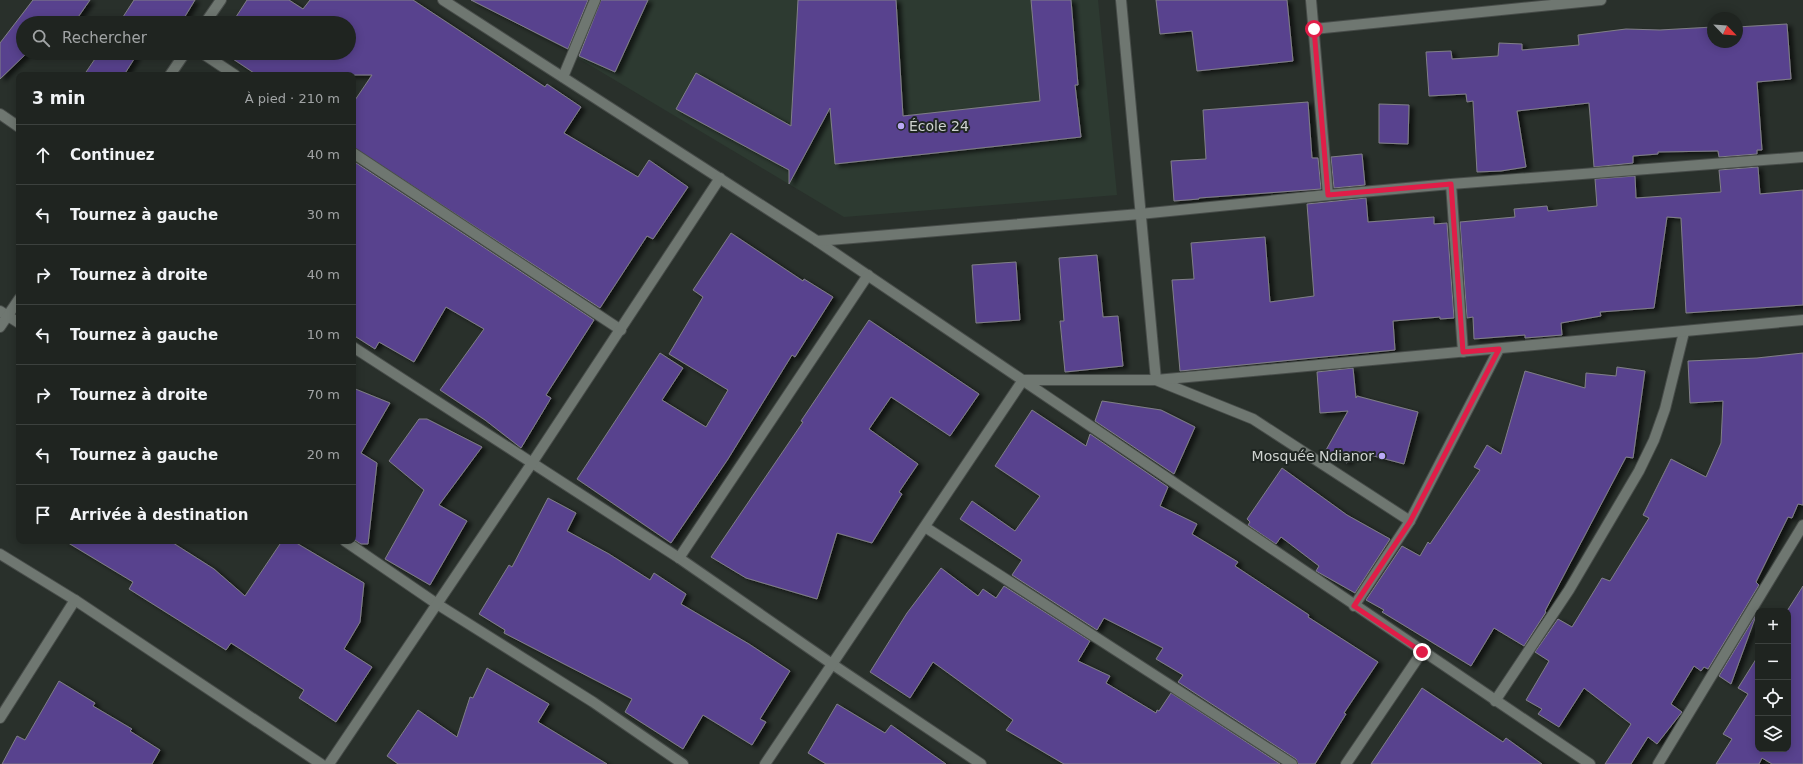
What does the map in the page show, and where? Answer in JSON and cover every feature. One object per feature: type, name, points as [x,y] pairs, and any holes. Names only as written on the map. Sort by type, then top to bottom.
[{"type":"street","points":[[210,16],[221,0]]},
{"type":"street","points":[[443,0],[817,241],[1354,606],[1590,764]]},
{"type":"street","points":[[562,77],[595,0]]},
{"type":"street","points":[[1120,0],[1156,380]]},
{"type":"street","points":[[1311,0],[1328,195]]},
{"type":"street","points":[[1314,29],[1601,0]]},
{"type":"street","points":[[172,72],[180,60]]},
{"type":"street","points":[[212,60],[230,72]]},
{"type":"street","points":[[0,114],[16,125]]},
{"type":"street","points":[[356,155],[621,330]]},
{"type":"street","points":[[817,241],[1140,214],[1451,184],[1803,157]]},
{"type":"street","points":[[329,764],[621,330],[720,178]]},
{"type":"street","points":[[1451,184],[1463,352]]},
{"type":"street","points":[[679,558],[868,275]]},
{"type":"street","points":[[0,327],[4,313],[16,302]]},
{"type":"street","points":[[4,313],[16,321]]},
{"type":"street","points":[[1022,380],[1156,380],[1803,320]]},
{"type":"street","points":[[1495,701],[1569,590],[1639,471],[1654,440],[1665,410],[1684,332]]},
{"type":"street","points":[[356,349],[679,558],[832,664],[981,764]]},
{"type":"street","points":[[1354,606],[1410,522],[1499,349]]},
{"type":"street","points":[[765,764],[1022,380]]},
{"type":"street","points":[[1156,380],[1253,419],[1410,522]]},
{"type":"street","points":[[1658,764],[1803,525]]},
{"type":"street","points":[[925,527],[1292,764]]},
{"type":"street","points":[[349,544],[437,604],[593,702],[683,764]]},
{"type":"street","points":[[0,554],[75,600],[321,764]]},
{"type":"street","points":[[0,718],[75,600]]},
{"type":"street","points":[[1346,764],[1422,652]]},
{"type":"shaded area","name":"École 24","points":[[601,0],[1098,0],[1117,195],[844,217],[578,58]]},
{"type":"building","points":[[33,0],[90,0],[79,16],[21,16]]},
{"type":"building","points":[[134,0],[195,0],[185,16],[124,16]]},
{"type":"building","points":[[247,0],[289,0],[303,9],[310,0],[413,0],[545,87],[547,84],[581,107],[564,133],[638,177],[649,160],[688,187],[653,239],[647,236],[600,308],[356,149],[356,99],[372,75],[356,75],[356,72],[252,72],[234,60],[356,60],[356,16],[237,16]]},
{"type":"building","points":[[471,0],[588,0],[568,49]]},
{"type":"building","points":[[601,0],[648,0],[615,72],[579,56]]},
{"type":"building","points":[[798,0],[896,0],[903,116],[1040,101],[1031,0],[1071,0],[1078,85],[1075,85],[1081,137],[835,164],[830,108],[789,184],[789,170],[676,109],[696,73],[791,126]]},
{"type":"building","points":[[1156,0],[1287,0],[1293,61],[1197,71],[1192,31],[1160,34]]},
{"type":"building","points":[[16,22],[16,60],[20,60],[0,79],[0,43]]},
{"type":"building","points":[[1787,24],[1791,79],[1757,82],[1762,150],[1757,150],[1757,154],[1719,157],[1718,151],[1658,152],[1658,154],[1633,156],[1633,163],[1594,167],[1589,103],[1517,111],[1526,167],[1501,171],[1477,172],[1473,101],[1467,102],[1466,94],[1429,96],[1426,52],[1451,51],[1452,59],[1498,56],[1499,43],[1522,44],[1522,50],[1579,45],[1578,35],[1626,29],[1660,30],[1707,27],[1707,48],[1743,48],[1743,27]]},
{"type":"building","points":[[94,60],[133,60],[126,72],[86,72]]},
{"type":"building","points":[[1308,102],[1312,158],[1318,158],[1321,189],[1174,201],[1171,161],[1206,159],[1203,110]]},
{"type":"building","points":[[1379,104],[1409,105],[1408,144],[1379,143]]},
{"type":"building","points":[[1362,154],[1365,185],[1334,188],[1331,157]]},
{"type":"building","points":[[356,163],[594,320],[546,395],[551,398],[521,448],[485,420],[440,390],[484,329],[446,307],[414,362],[379,342],[375,349],[356,337]]},
{"type":"building","points":[[1758,167],[1760,194],[1803,190],[1803,305],[1686,313],[1681,218],[1667,217],[1654,308],[1600,312],[1601,316],[1561,323],[1562,335],[1525,338],[1525,335],[1474,339],[1473,317],[1467,318],[1460,222],[1515,217],[1514,209],[1547,206],[1548,211],[1597,206],[1595,179],[1635,176],[1636,198],[1721,192],[1719,170]]},
{"type":"building","points":[[1366,198],[1368,222],[1434,217],[1434,224],[1447,223],[1454,318],[1440,319],[1440,317],[1393,321],[1395,350],[1180,371],[1172,280],[1194,279],[1191,243],[1265,237],[1270,302],[1314,296],[1307,204]]},
{"type":"building","points":[[731,233],[803,281],[804,279],[833,297],[795,357],[792,355],[728,459],[671,543],[577,479],[660,353],[683,368],[662,400],[706,427],[728,390],[669,354],[703,297],[693,290]]},
{"type":"building","points":[[1097,255],[1103,317],[1118,316],[1123,366],[1065,372],[1060,321],[1064,321],[1059,258]]},
{"type":"building","points":[[1016,262],[1020,320],[976,323],[972,265]]},
{"type":"building","points":[[869,320],[979,394],[950,436],[891,397],[869,429],[918,464],[899,492],[902,494],[872,543],[837,533],[817,599],[746,578],[711,557],[803,422],[801,421]]},
{"type":"building","points":[[1803,353],[1803,505],[1798,504],[1792,518],[1788,517],[1756,582],[1759,585],[1708,669],[1704,667],[1701,671],[1694,666],[1671,704],[1682,712],[1657,744],[1648,737],[1631,764],[1605,764],[1631,724],[1584,688],[1559,727],[1538,714],[1542,709],[1526,700],[1549,661],[1535,652],[1558,619],[1572,627],[1602,578],[1610,581],[1649,518],[1643,515],[1671,459],[1706,477],[1721,443],[1723,401],[1690,403],[1688,361],[1757,358]]},
{"type":"building","points":[[1617,367],[1645,371],[1633,458],[1626,457],[1545,611],[1546,612],[1524,646],[1494,628],[1471,666],[1382,612],[1384,610],[1366,600],[1402,546],[1420,556],[1428,542],[1430,544],[1480,470],[1474,467],[1487,445],[1501,454],[1525,371],[1585,388],[1586,373],[1616,376]]},
{"type":"building","points":[[1353,368],[1356,398],[1357,396],[1418,412],[1404,464],[1355,451],[1347,463],[1326,450],[1348,411],[1320,413],[1317,372]]},
{"type":"building","points":[[356,389],[390,403],[361,453],[377,463],[368,544],[361,544],[356,541]]},
{"type":"building","points":[[1102,401],[1161,410],[1195,427],[1174,474],[1095,421]]},
{"type":"building","points":[[1032,410],[1086,446],[1090,434],[1168,487],[1160,506],[1197,524],[1192,534],[1238,562],[1235,566],[1309,615],[1308,617],[1378,662],[1344,713],[1346,714],[1315,764],[1298,764],[1296,759],[1178,682],[1183,675],[1156,659],[1163,648],[1104,618],[1097,630],[1012,575],[1022,560],[960,519],[972,501],[1015,531],[1040,496],[995,466]]},
{"type":"building","points":[[419,419],[427,419],[482,447],[439,505],[467,521],[430,585],[385,559],[424,490],[389,461]]},
{"type":"building","points":[[1282,468],[1347,515],[1390,539],[1355,593],[1316,571],[1319,566],[1281,537],[1276,544],[1248,525],[1250,522],[1247,519]]},
{"type":"building","points":[[548,498],[576,513],[567,531],[609,554],[650,580],[654,573],[686,594],[681,604],[749,644],[790,671],[760,719],[766,722],[752,745],[703,715],[683,749],[625,712],[632,699],[504,633],[505,630],[479,614],[509,565],[512,567]]},
{"type":"building","points":[[70,544],[175,544],[214,569],[245,596],[280,544],[298,544],[364,583],[360,622],[344,649],[372,667],[336,722],[299,698],[304,690],[231,643],[226,650],[129,589],[133,582]]},
{"type":"building","points":[[941,568],[978,596],[983,589],[996,598],[1004,586],[1090,641],[1078,661],[1110,676],[1106,683],[1156,713],[1171,693],[1280,764],[1064,764],[1006,730],[1013,720],[933,662],[910,698],[870,672],[907,613]]},
{"type":"building","points":[[1803,586],[1803,764],[1772,764],[1762,758],[1759,764],[1716,764],[1732,739],[1723,734],[1748,694],[1738,688],[1755,661],[1755,752],[1791,752],[1791,608],[1789,608]]},
{"type":"building","points":[[1755,616],[1731,684],[1719,676]]},
{"type":"building","points":[[487,668],[549,704],[538,722],[607,764],[398,764],[387,756],[418,710],[457,737],[470,697],[473,698]]},
{"type":"building","points":[[59,681],[95,703],[93,706],[132,729],[130,731],[160,750],[152,764],[2,764],[17,736],[25,740]]},
{"type":"building","points":[[1422,688],[1503,742],[1506,738],[1542,764],[1371,764]]},
{"type":"building","points":[[837,704],[885,733],[891,725],[946,764],[826,764],[808,753]]},
{"type":"place","name":"École 24","points":[[901,126]]},
{"type":"place","name":"Mosquée Ndianor","points":[[1382,456]]},
{"type":"route","points":[[1314,29],[1328,195],[1451,184],[1463,352],[1499,349],[1410,522],[1354,606],[1422,652]]}]
